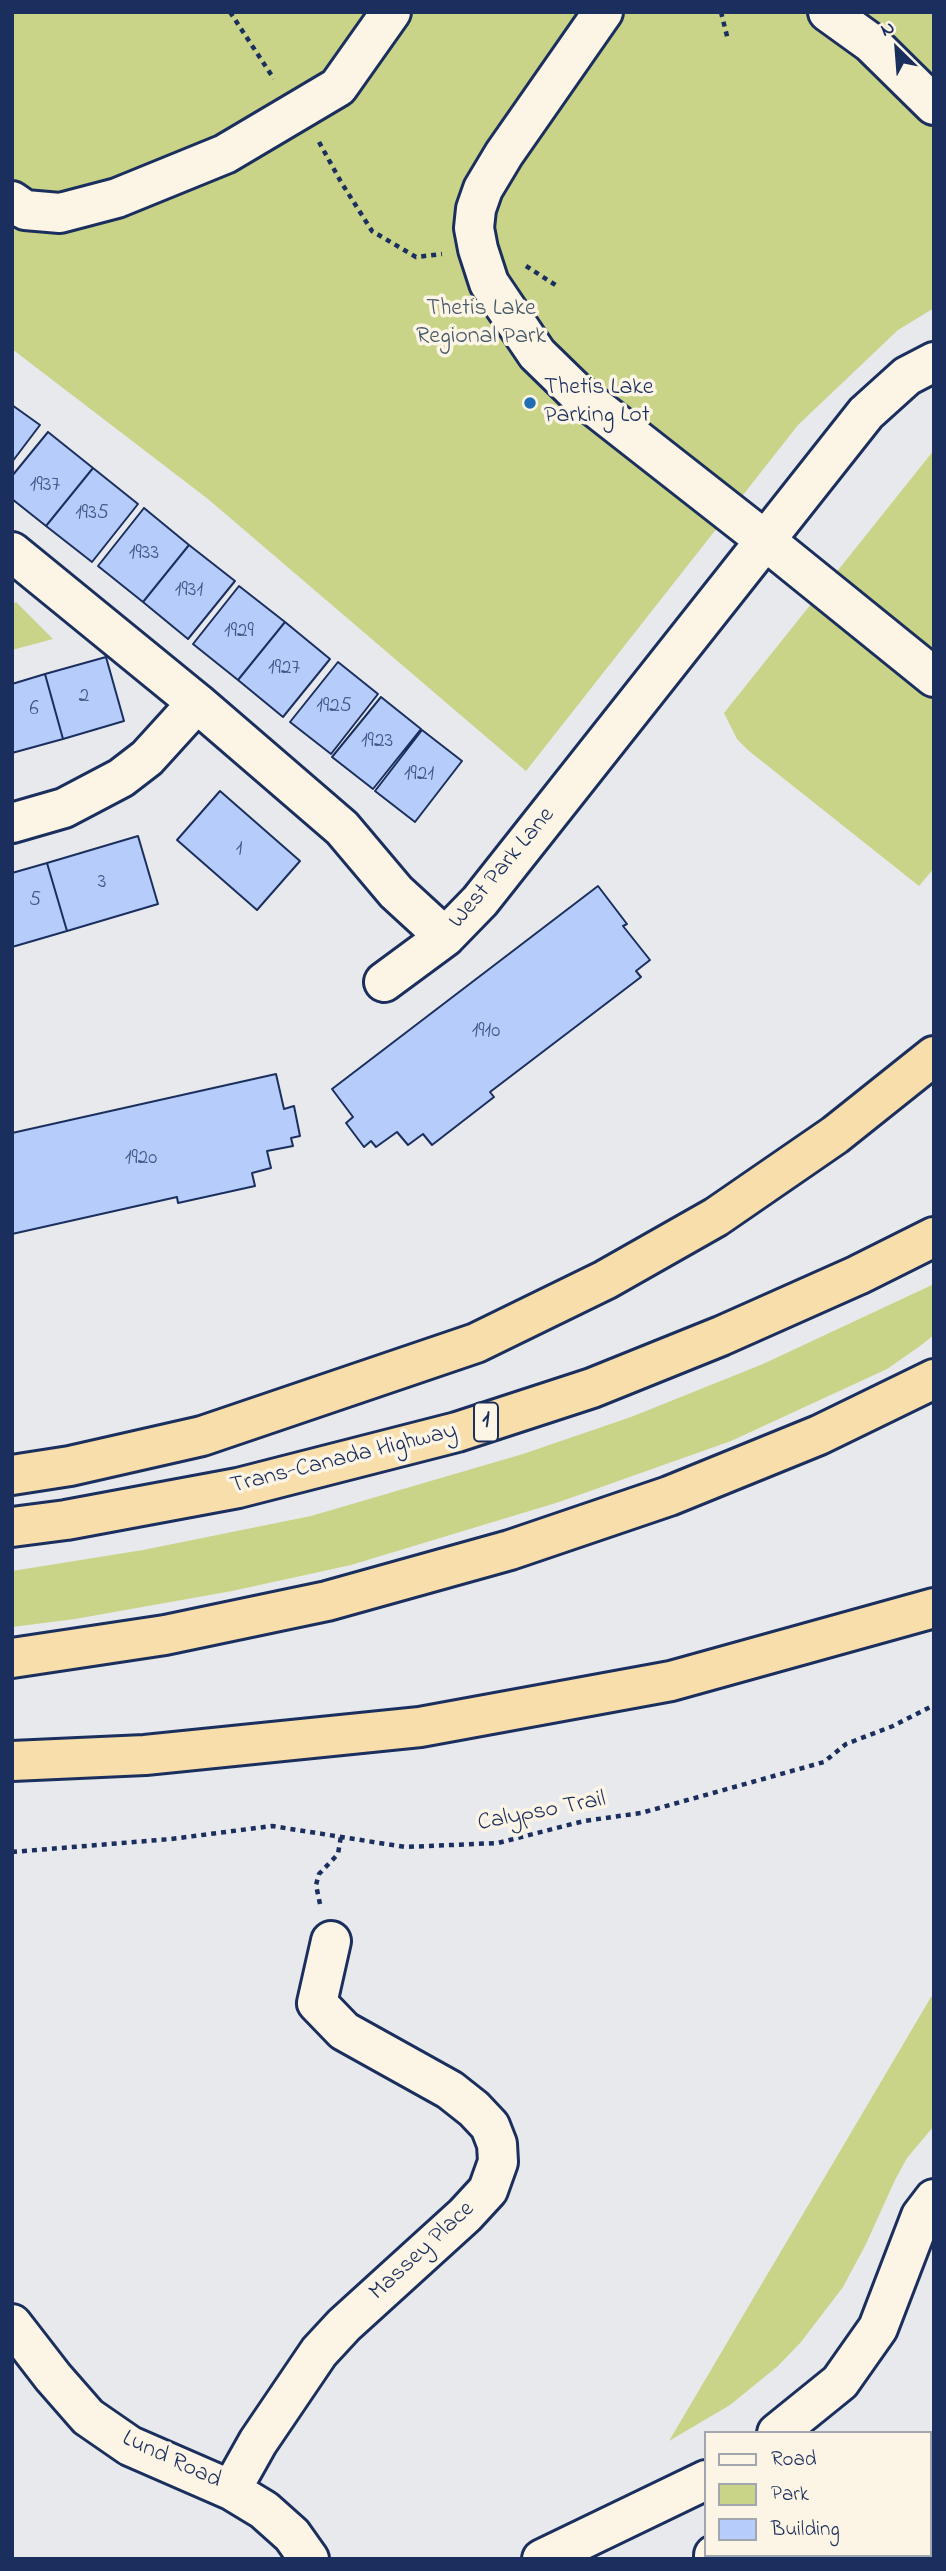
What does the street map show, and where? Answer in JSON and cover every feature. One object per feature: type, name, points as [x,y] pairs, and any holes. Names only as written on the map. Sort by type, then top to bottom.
[{"type":"highway","points":[[12,1475],[70,1466],[202,1436],[476,1343],[605,1280],[716,1217],[835,1135],[934,1056]]},
{"type":"highway","name":"Trans-Canada Highway","points":[[12,1527],[66,1520],[238,1488],[457,1432],[592,1388],[721,1336],[858,1275],[934,1237]]},
{"type":"highway","points":[[12,1658],[165,1635],[327,1601],[510,1550],[669,1496],[819,1434],[934,1379]]},
{"type":"highway","points":[[12,1761],[145,1755],[420,1727],[671,1681],[934,1608]]},
{"type":"street","points":[[12,201],[25,210],[60,213],[117,198],[225,154],[338,87],[391,12]]},
{"type":"street","points":[[603,12],[483,188],[476,209],[474,228],[489,283],[537,354],[576,392],[934,677]]},
{"type":"street","points":[[828,12],[872,43],[934,105]]},
{"type":"street","name":"West Park Lane","points":[[12,552],[197,703],[342,828],[396,892],[445,937],[480,901],[866,413],[906,376],[934,362]]},
{"type":"street","points":[[12,822],[64,808],[121,778],[147,758],[197,703]]},
{"type":"street","points":[[384,982],[445,937]]},
{"type":"street","name":"Massey Place","points":[[231,2490],[258,2442],[319,2352],[344,2325],[465,2215],[488,2190],[498,2162],[497,2144],[490,2126],[474,2109],[450,2090],[344,2031],[317,2003],[331,1941]]},
{"type":"street","points":[[779,2431],[840,2382],[878,2328],[921,2216],[934,2199]]},
{"type":"street","name":"Lund Road","points":[[12,2324],[88,2417],[130,2446],[231,2490],[264,2510],[292,2535],[309,2559]]},
{"type":"street","points":[[542,2559],[704,2481]]},
{"type":"path","points":[[230,12],[297,113],[309,123],[372,231],[416,257],[502,246],[510,250],[521,263],[558,286]]},
{"type":"path","points":[[721,12],[728,40]]},
{"type":"path","name":"Calypso Trail","points":[[12,1852],[171,1839],[272,1826],[405,1847],[498,1843],[584,1821],[641,1813],[824,1762],[846,1745],[893,1726],[934,1705]]},
{"type":"path","points":[[331,1941],[316,1885],[319,1874],[338,1854],[341,1836]]},
{"type":"green space","name":"Thetis Lake Regional Park","points":[[12,12],[934,12],[934,308],[898,330],[798,425],[526,771],[208,499],[12,349]]},
{"type":"green space","points":[[934,450],[934,868],[919,886],[749,751],[737,739],[724,713]]},
{"type":"green space","points":[[16,602],[53,639],[12,650],[12,605]]},
{"type":"green space","points":[[934,1284],[934,1335],[920,1346],[887,1369],[731,1441],[559,1502],[351,1565],[232,1591],[75,1619],[12,1627],[12,1571],[143,1550],[311,1516],[523,1454],[631,1417],[763,1364]]},
{"type":"green space","points":[[934,1992],[934,2126],[907,2158],[843,2287],[801,2342],[778,2366],[730,2405],[669,2441]]},
{"type":"building","points":[[12,405],[40,425],[12,462]]},
{"type":"building","points":[[48,432],[93,468],[46,526],[12,499],[12,476]]},
{"type":"building","points":[[93,468],[138,504],[92,562],[46,526]]},
{"type":"building","points":[[144,508],[189,545],[143,602],[98,566]]},
{"type":"building","points":[[189,545],[235,581],[188,639],[143,602]]},
{"type":"building","points":[[239,586],[285,622],[238,680],[193,644]]},
{"type":"building","points":[[285,622],[330,659],[283,717],[238,680]]},
{"type":"building","points":[[106,657],[124,721],[63,739],[45,674]]},
{"type":"building","points":[[338,662],[378,694],[331,754],[290,722]]},
{"type":"building","points":[[45,674],[63,739],[12,753],[12,684]]},
{"type":"building","points":[[381,697],[421,729],[373,789],[332,757]]},
{"type":"building","points":[[422,730],[462,761],[415,822],[375,791]]},
{"type":"building","points":[[220,791],[300,861],[257,910],[177,840]]},
{"type":"building","points":[[138,836],[158,904],[67,931],[47,863]]},
{"type":"building","points":[[47,863],[67,931],[12,947],[12,873]]},
{"type":"building","points":[[598,886],[627,924],[623,926],[650,960],[636,971],[641,977],[490,1092],[494,1097],[432,1145],[423,1134],[408,1145],[397,1132],[376,1147],[371,1141],[364,1147],[346,1123],[353,1117],[332,1089]]},
{"type":"building","points":[[276,1074],[284,1109],[294,1106],[300,1136],[291,1138],[293,1146],[267,1151],[271,1168],[252,1173],[255,1186],[178,1203],[177,1197],[12,1234],[12,1133]]},
{"type":"place","name":"Thetis Lake Parking Lot","points":[[530,403]]}]
